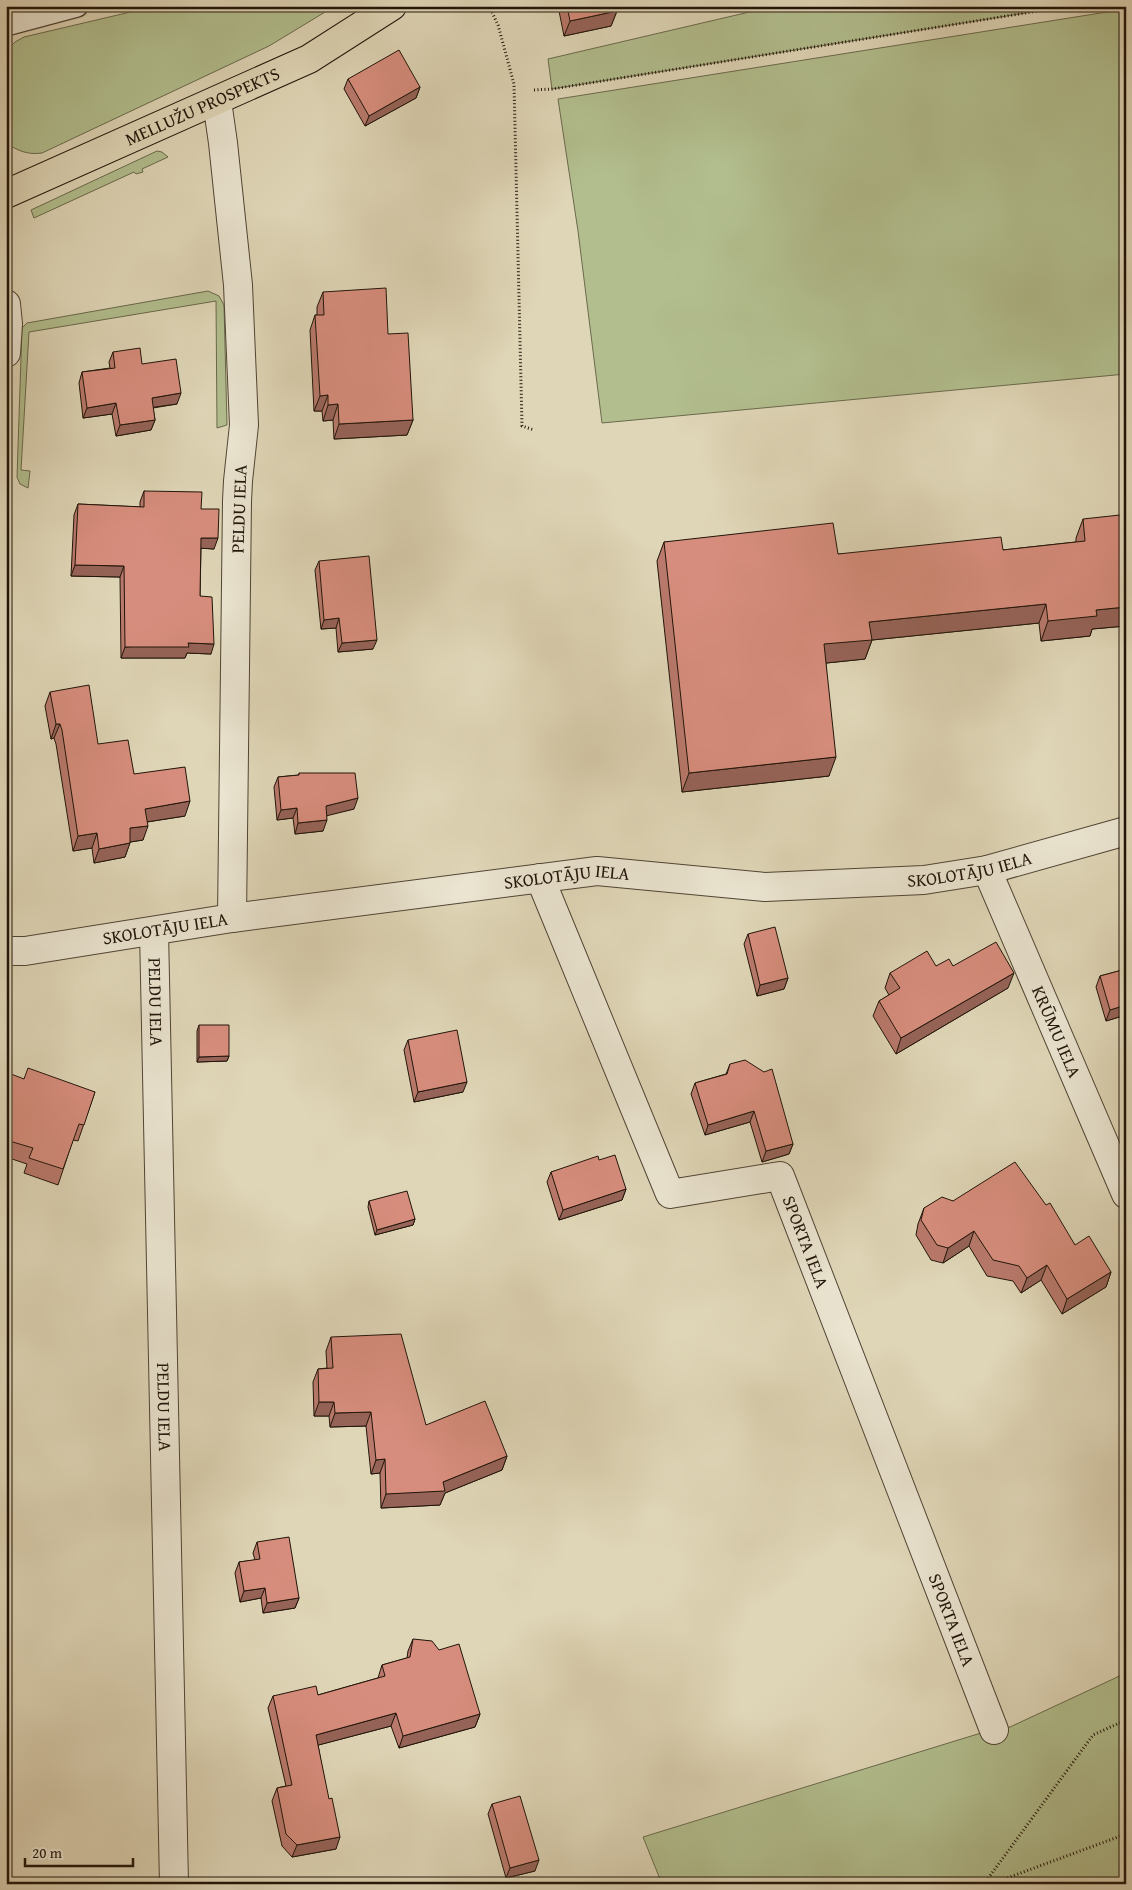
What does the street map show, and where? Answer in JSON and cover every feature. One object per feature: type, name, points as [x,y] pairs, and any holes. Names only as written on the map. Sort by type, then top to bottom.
[{"type":"main road","name":"MELLUŽU PROSPEKTS","points":[[6,194],[217,101],[309,58],[392,6]]},
{"type":"street","name":"PELDU IELA","points":[[217,101],[238,285],[244,425],[237,501],[232,918]]},
{"type":"street","points":[[6,304],[8,324],[6,353]]},
{"type":"street","name":"SKOLOTĀJU IELA","points":[[6,951],[25,951],[232,918],[597,871],[765,887],[924,880],[987,870],[1126,831]]},
{"type":"street","name":"KRŪMU IELA","points":[[987,870],[1126,1194]]},
{"type":"street","name":"SPORTA IELA","points":[[540,878],[670,1194],[780,1176],[994,1730]]},
{"type":"street","name":"PELDU IELA","points":[[154,931],[174,1884]]},
{"type":"lane","points":[[6,25],[78,6]]},
{"type":"path","points":[[489,6],[498,25],[514,84],[522,426],[534,430]]},
{"type":"path","points":[[534,90],[552,89],[1069,6]]},
{"type":"path","points":[[984,1884],[1093,1735],[1126,1720]]},
{"type":"path","points":[[991,1884],[1126,1834]]},
{"type":"green space","points":[[156,6],[335,6],[269,46],[42,153],[23,152],[6,143],[6,51],[15,42],[24,37]]},
{"type":"green space","points":[[775,6],[1069,6],[552,89],[548,59]]},
{"type":"green space","points":[[1126,9],[1126,374],[602,423],[578,231],[558,99]]},
{"type":"green space","points":[[157,151],[162,152],[168,157],[142,169],[143,172],[136,174],[134,172],[34,218],[31,210]]},
{"type":"green space","points":[[208,291],[219,296],[224,305],[227,425],[217,428],[216,301],[29,332],[21,470],[30,471],[28,488],[20,484],[17,477],[22,328],[27,323]]},
{"type":"green space","points":[[1126,1673],[1126,1884],[662,1884],[643,1837],[981,1733],[1010,1727]]},
{"type":"building","points":[[567,6],[616,6],[617,11],[570,21]]},
{"type":"building","points":[[399,50],[420,87],[369,116],[348,79]]},
{"type":"building","points":[[386,288],[388,334],[408,333],[413,420],[339,424],[338,404],[328,405],[328,395],[320,396],[315,315],[324,315],[323,292]]},
{"type":"building","points":[[140,348],[142,364],[176,359],[181,393],[152,398],[155,420],[120,425],[116,403],[87,408],[82,372],[115,368],[113,352]]},
{"type":"building","points":[[144,491],[202,492],[201,509],[219,509],[218,538],[201,538],[200,596],[212,597],[214,644],[188,643],[189,647],[125,647],[124,566],[75,565],[78,504],[144,507]]},
{"type":"building","points":[[1120,515],[1126,553],[1126,607],[1096,610],[1097,616],[1048,621],[1046,604],[869,622],[872,640],[824,644],[836,757],[689,773],[664,542],[833,523],[838,554],[1001,537],[1003,550],[1085,541],[1083,519]]},
{"type":"building","points":[[369,556],[377,640],[342,643],[339,618],[324,620],[319,561]]},
{"type":"building","points":[[89,685],[98,744],[128,740],[134,774],[185,767],[190,801],[145,809],[148,826],[130,828],[130,843],[99,849],[97,833],[78,836],[62,730],[60,724],[56,724],[50,692]]},
{"type":"building","points":[[299,773],[355,773],[358,798],[326,806],[327,820],[298,823],[297,808],[281,810],[278,777],[299,775]]},
{"type":"building","points":[[775,927],[788,978],[760,985],[748,934]]},
{"type":"building","points":[[996,942],[1014,973],[901,1038],[879,1001],[900,988],[890,973],[927,951],[936,966],[949,959],[953,966]]},
{"type":"building","points":[[1126,969],[1126,1005],[1110,1010],[1100,976]]},
{"type":"building","points":[[199,1025],[229,1025],[229,1056],[199,1057]]},
{"type":"building","points":[[457,1030],[467,1082],[418,1092],[408,1040]]},
{"type":"building","points":[[745,1060],[764,1072],[772,1069],[793,1144],[766,1151],[754,1111],[708,1125],[695,1083],[727,1074],[730,1064]]},
{"type":"building","points":[[28,1068],[95,1092],[84,1125],[79,1124],[63,1169],[29,1158],[33,1148],[6,1140],[6,1088],[11,1074],[24,1079]]},
{"type":"building","points":[[615,1155],[626,1189],[563,1210],[551,1172],[598,1156],[599,1160]]},
{"type":"building","points":[[1015,1162],[1046,1205],[1050,1203],[1075,1245],[1089,1236],[1111,1272],[1067,1299],[1047,1265],[1027,1278],[1019,1266],[993,1260],[974,1231],[948,1248],[937,1245],[921,1220],[924,1208],[942,1197],[953,1201]]},
{"type":"building","points":[[407,1191],[415,1219],[377,1230],[369,1201]]},
{"type":"building","points":[[401,1334],[426,1425],[485,1401],[507,1456],[443,1482],[445,1491],[386,1494],[385,1459],[376,1460],[371,1412],[335,1413],[334,1402],[319,1402],[318,1369],[333,1368],[331,1337]]},
{"type":"building","points":[[289,1537],[299,1598],[267,1603],[265,1588],[244,1591],[239,1562],[260,1559],[257,1542]]},
{"type":"building","points":[[413,1639],[432,1641],[439,1650],[459,1644],[480,1714],[403,1736],[396,1713],[316,1735],[329,1799],[332,1798],[340,1837],[297,1845],[286,1834],[277,1788],[292,1785],[273,1696],[316,1686],[318,1695],[385,1676],[382,1665],[410,1657]]},
{"type":"building","points":[[520,1796],[539,1860],[510,1868],[492,1804]]}]
